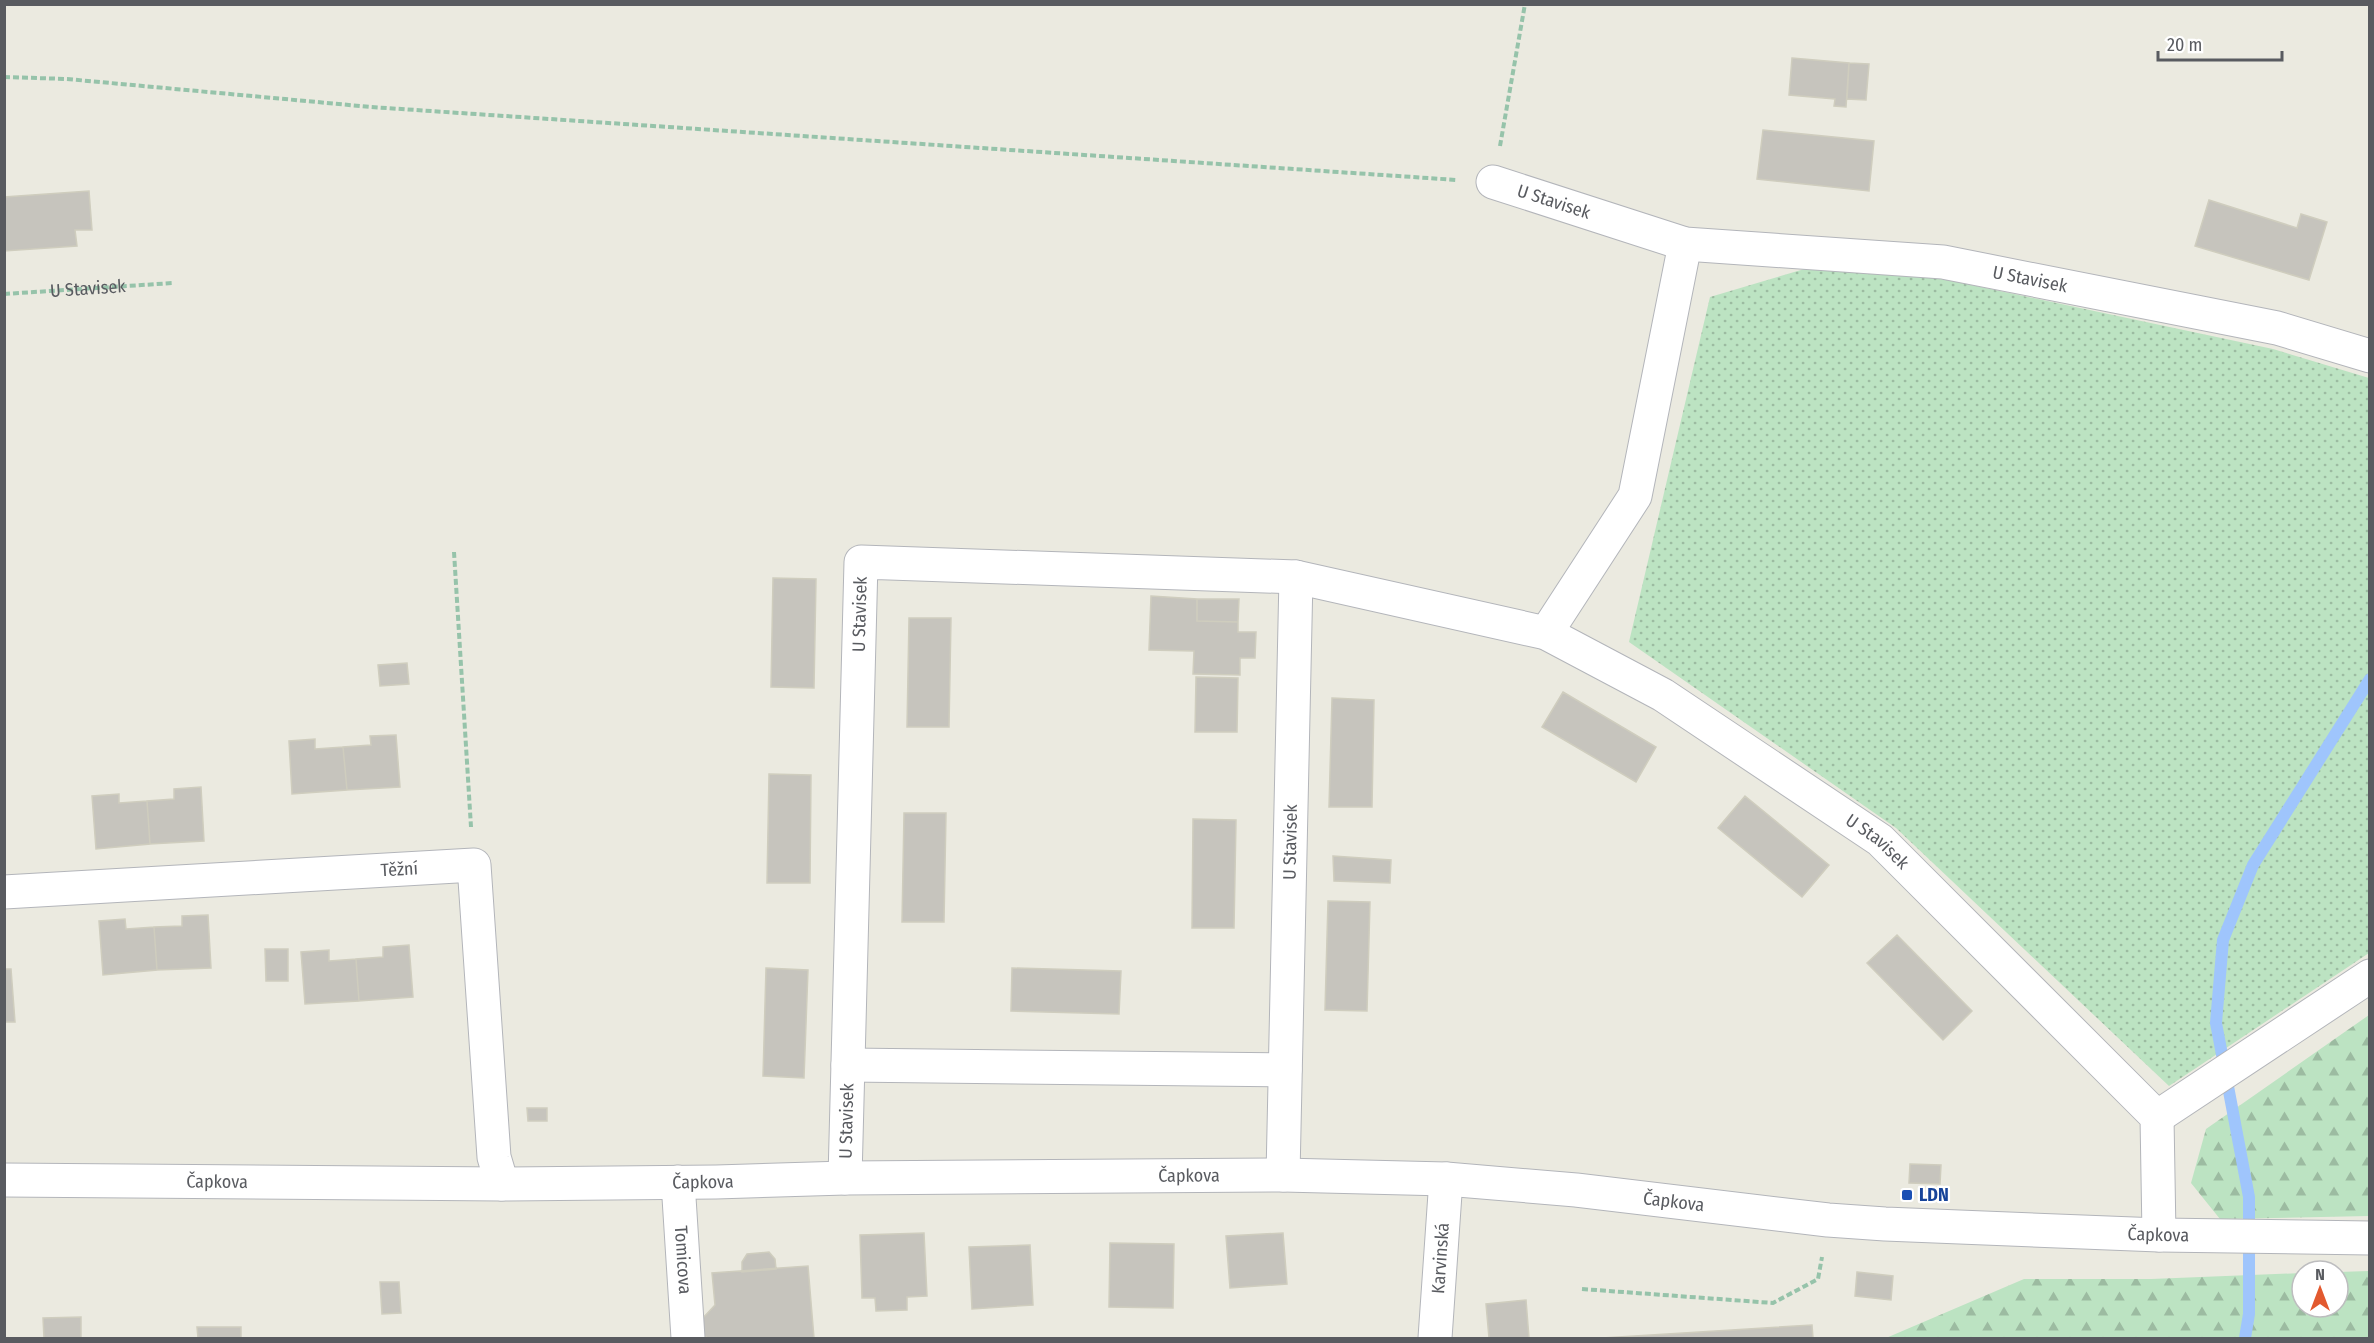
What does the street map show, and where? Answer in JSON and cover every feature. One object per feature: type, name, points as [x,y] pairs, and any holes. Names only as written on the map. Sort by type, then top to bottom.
[{"type":"street","name":"U Stavisek","points":[[1493,182],[1685,244],[1943,262],[2277,328],[2370,356]]},
{"type":"street","points":[[1546,633],[1635,496],[1685,244]]},
{"type":"street","name":"U Stavisek","points":[[845,1178],[861,562],[1296,577],[1546,633],[1663,695],[1880,840],[2157,1117]]},
{"type":"street","name":"U Stavisek","points":[[1283,1175],[1296,577]]},
{"type":"street","points":[[474,865],[494,1157],[502,1184]]},
{"type":"street","name":"Těžní","points":[[4,892],[474,865]]},
{"type":"street","points":[[2159,1235],[2157,1117],[2370,976]]},
{"type":"street","name":"U Stavisek","points":[[848,1065],[1285,1070]]},
{"type":"street","name":"Čapkova","points":[[4,1180],[502,1184],[845,1178],[1283,1175],[1446,1179],[1576,1190],[1828,1220],[1924,1227],[2159,1235],[2370,1238]]},
{"type":"street","name":"Karvinská","points":[[1435,1338],[1446,1179]]},
{"type":"street","name":"Tomicova","points":[[678,1182],[688,1338]]},
{"type":"path","points":[[4,77],[67,79],[371,107],[1493,182],[1525,4]]},
{"type":"path","name":"U Stavisek","points":[[4,294],[173,283]]},
{"type":"path","points":[[454,552],[474,865]]},
{"type":"path","points":[[1582,1288],[1773,1303],[1818,1279],[1828,1220]]},
{"type":"green space","points":[[1818,265],[1948,280],[2273,349],[2369,378],[2369,953],[2169,1086],[1896,828],[1629,642],[1710,297]]},
{"type":"green space","points":[[2369,1015],[2369,1216],[2220,1219],[2191,1183],[2206,1129]]},
{"type":"green space","points":[[2369,1271],[2369,1338],[1886,1338],[2024,1279],[2151,1279],[2290,1273],[2290,1319],[2350,1319],[2350,1272]]},
{"type":"building","points":[[1792,58],[1849,63],[1846,107],[1834,106],[1835,99],[1789,95]]},
{"type":"building","points":[[1849,63],[1869,64],[1866,100],[1847,99]]},
{"type":"building","points":[[1763,130],[1874,141],[1869,191],[1757,179]]},
{"type":"building","points":[[89,191],[92,230],[75,230],[77,246],[4,251],[4,197]]},
{"type":"building","points":[[2209,200],[2297,228],[2301,214],[2327,222],[2309,280],[2195,246]]},
{"type":"building","points":[[773,578],[816,579],[814,688],[771,687]]},
{"type":"building","points":[[1151,596],[1197,599],[1197,621],[1238,622],[1238,632],[1256,632],[1255,658],[1240,658],[1240,675],[1193,674],[1194,651],[1149,650]]},
{"type":"building","points":[[1197,599],[1239,599],[1238,622],[1197,621]]},
{"type":"building","points":[[909,618],[951,618],[949,727],[907,727]]},
{"type":"building","points":[[407,663],[409,684],[380,686],[378,665]]},
{"type":"building","points":[[1196,677],[1238,678],[1237,732],[1195,732]]},
{"type":"building","points":[[1563,692],[1656,747],[1636,782],[1542,727]]},
{"type":"building","points":[[1332,698],[1374,700],[1372,807],[1329,807]]},
{"type":"building","points":[[396,735],[400,787],[347,790],[343,747],[371,745],[370,736]]},
{"type":"building","points":[[315,739],[315,749],[343,747],[347,790],[292,794],[289,741]]},
{"type":"building","points":[[769,774],[811,775],[810,883],[767,883]]},
{"type":"building","points":[[201,787],[204,841],[150,844],[147,801],[174,799],[174,789]]},
{"type":"building","points":[[119,794],[119,803],[147,801],[150,844],[96,849],[92,796]]},
{"type":"building","points":[[1745,796],[1829,865],[1802,897],[1718,828]]},
{"type":"building","points":[[904,813],[946,813],[944,922],[902,922]]},
{"type":"building","points":[[1193,819],[1236,820],[1234,928],[1192,928]]},
{"type":"building","points":[[1333,856],[1391,860],[1390,883],[1334,881]]},
{"type":"building","points":[[1328,901],[1370,902],[1367,1011],[1325,1010]]},
{"type":"building","points":[[208,915],[211,968],[157,970],[154,927],[182,926],[182,916]]},
{"type":"building","points":[[125,919],[126,929],[154,927],[157,970],[103,975],[99,921]]},
{"type":"building","points":[[1897,935],[1972,1011],[1943,1040],[1867,963]]},
{"type":"building","points":[[409,945],[413,997],[359,1001],[356,959],[383,957],[383,947]]},
{"type":"building","points":[[265,949],[288,949],[288,981],[266,981]]},
{"type":"building","points":[[329,950],[329,961],[356,959],[359,1001],[305,1004],[301,952]]},
{"type":"building","points":[[766,968],[808,970],[804,1078],[763,1076]]},
{"type":"building","points":[[1012,968],[1121,971],[1119,1014],[1011,1011]]},
{"type":"building","points":[[4,969],[11,969],[15,1022],[4,1022]]},
{"type":"building","points":[[527,1108],[547,1108],[547,1121],[528,1121]]},
{"type":"building","points":[[1910,1164],[1941,1165],[1940,1184],[1909,1183]]},
{"type":"building","points":[[924,1233],[927,1296],[907,1297],[907,1310],[876,1311],[875,1298],[862,1298],[860,1235]]},
{"type":"building","points":[[1283,1233],[1287,1284],[1230,1288],[1226,1236]]},
{"type":"building","points":[[1110,1243],[1174,1244],[1173,1308],[1109,1307]]},
{"type":"building","points":[[1030,1245],[1033,1305],[972,1309],[969,1247]]},
{"type":"building","points":[[769,1252],[775,1259],[776,1269],[742,1272],[742,1262],[747,1254]]},
{"type":"building","points":[[808,1266],[814,1338],[708,1338],[704,1336],[702,1319],[715,1305],[712,1273]]},
{"type":"building","points":[[1857,1272],[1893,1276],[1891,1300],[1855,1296]]},
{"type":"building","points":[[380,1282],[399,1282],[401,1313],[382,1314]]},
{"type":"building","points":[[1526,1300],[1529,1338],[1489,1338],[1486,1304]]},
{"type":"building","points":[[81,1317],[81,1338],[44,1338],[43,1318]]},
{"type":"building","points":[[1812,1325],[1813,1338],[1602,1338]]},
{"type":"building","points":[[197,1327],[241,1327],[241,1338],[198,1338]]},
{"type":"waterway","points":[[2245,1338],[2249,1314],[2249,1197],[2216,1023],[2223,940],[2253,865],[2370,679]]},
{"type":"place","name":"LDN","points":[[1907,1195]]}]
